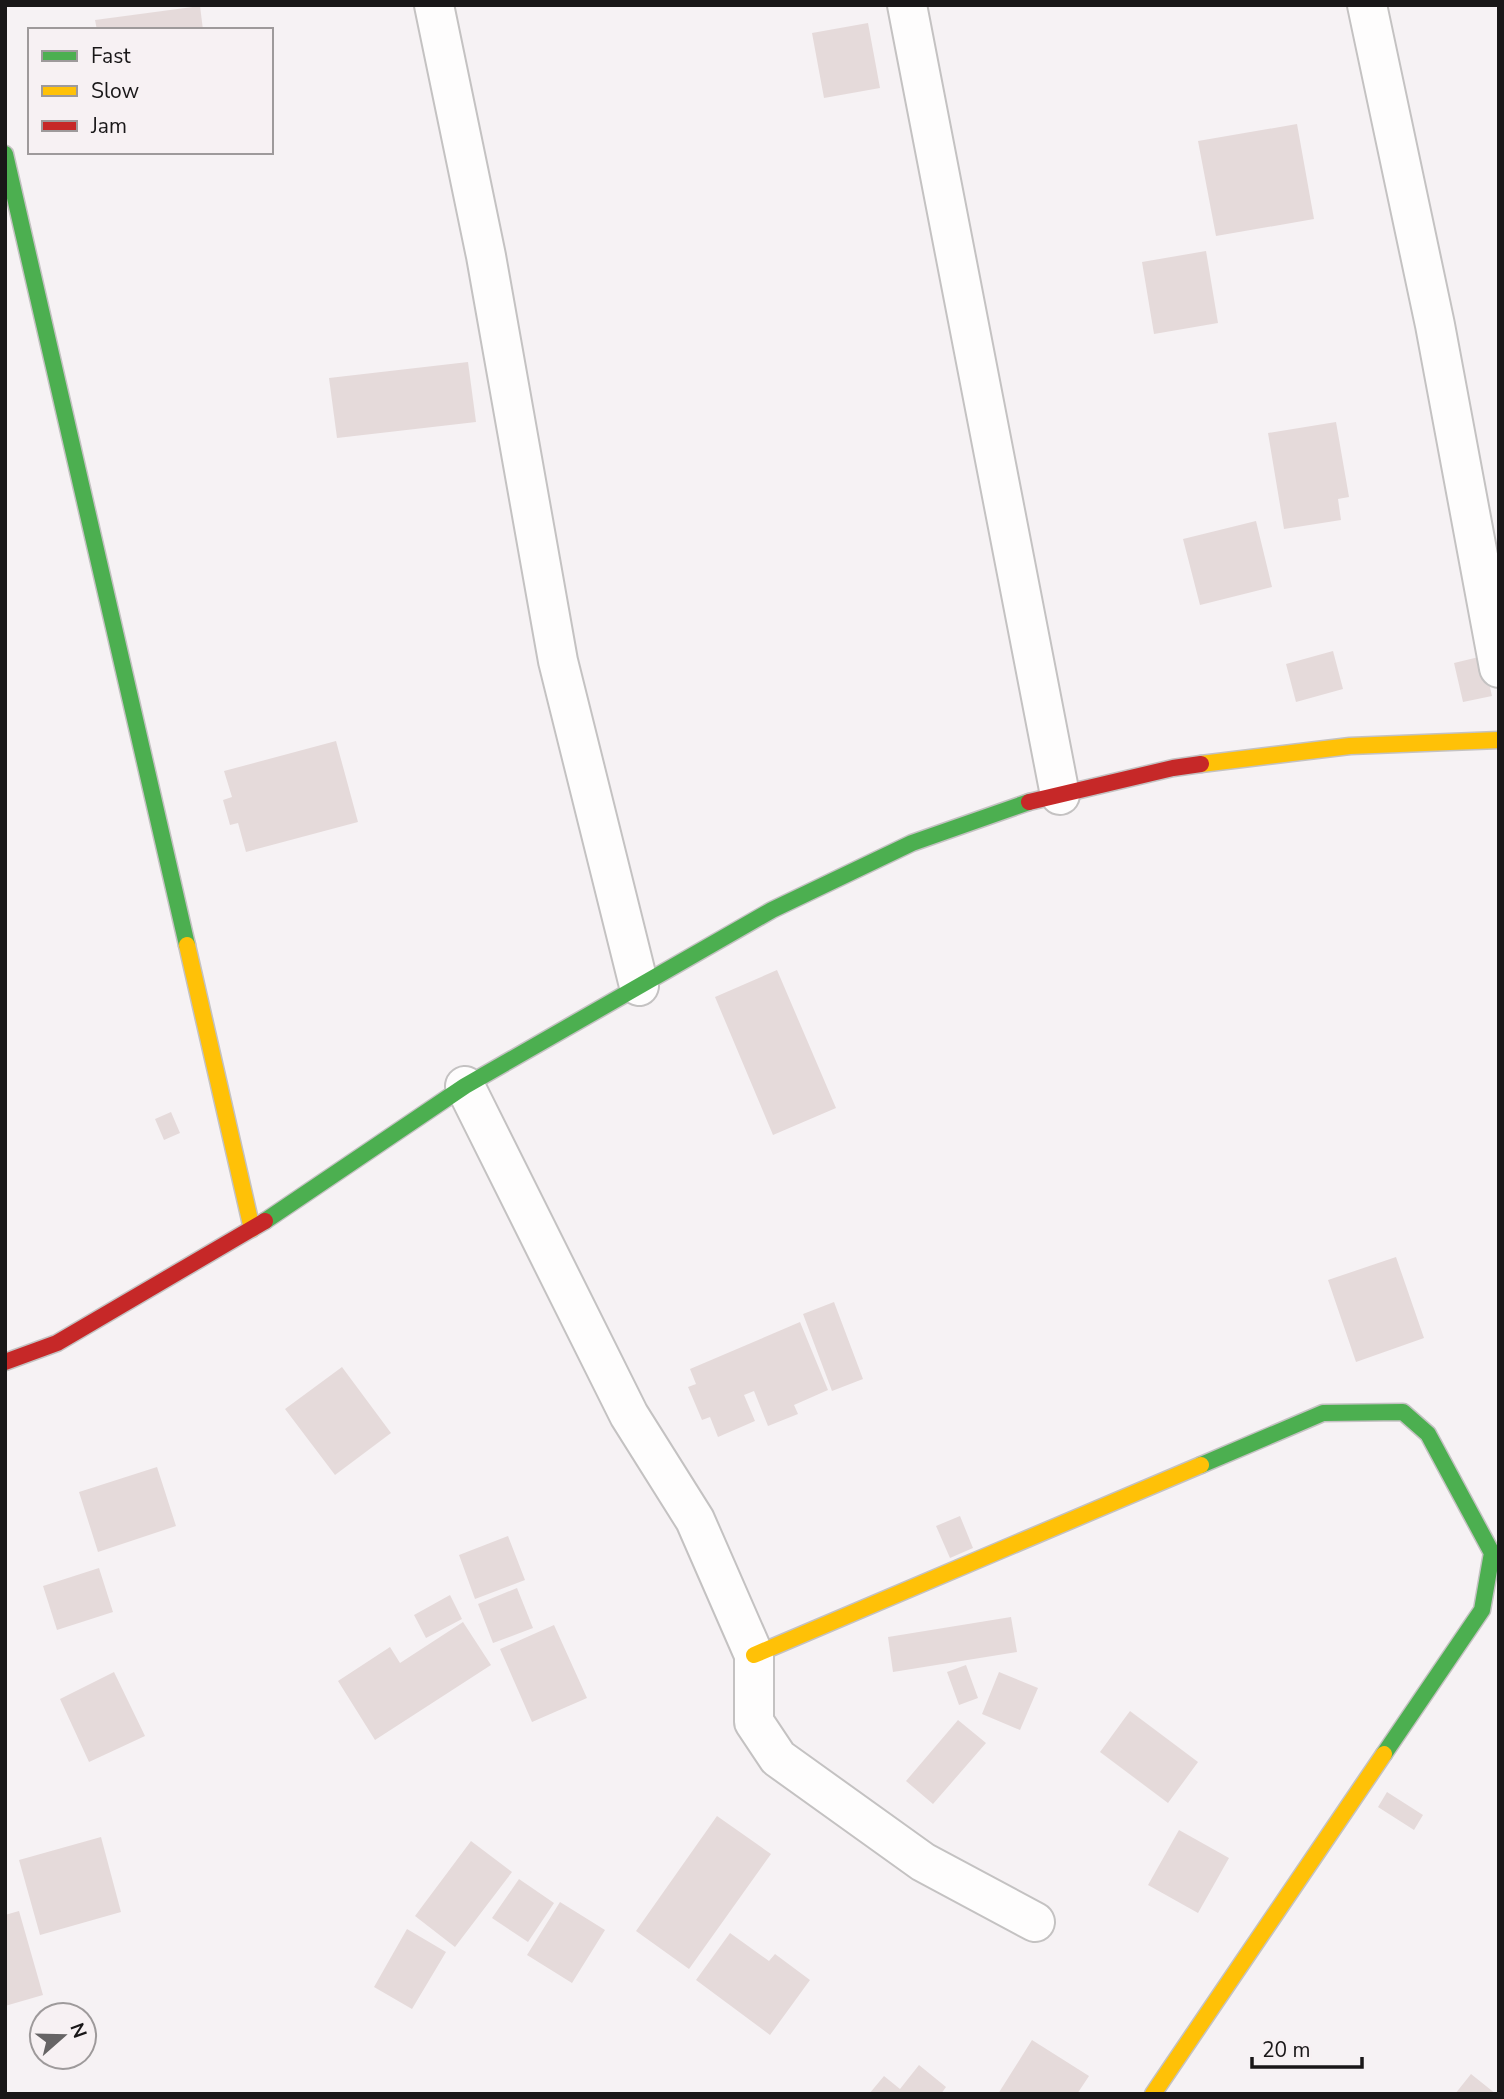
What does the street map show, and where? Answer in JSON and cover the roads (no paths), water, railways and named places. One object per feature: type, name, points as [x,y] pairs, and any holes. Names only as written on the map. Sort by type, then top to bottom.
[{"type":"street","points":[[434,5],[486,256],[558,661],[639,986]]},
{"type":"street","points":[[907,5],[1060,795]]},
{"type":"street","points":[[1367,5],[1434,325],[1499,668]]},
{"type":"street","points":[[5,154],[253,1229]]},
{"type":"street","points":[[5,1362],[57,1343],[253,1229],[465,1086],[639,986],[772,910],[912,843],[1020,804],[1172,768],[1350,746],[1499,740]]},
{"type":"street","points":[[465,1086],[629,1415],[695,1520],[754,1655],[754,1721],[778,1758],[923,1862],[1035,1922]]},
{"type":"street","points":[[754,1655],[1323,1413],[1403,1412],[1428,1434],[1492,1553],[1482,1610],[1153,2094]]}]
